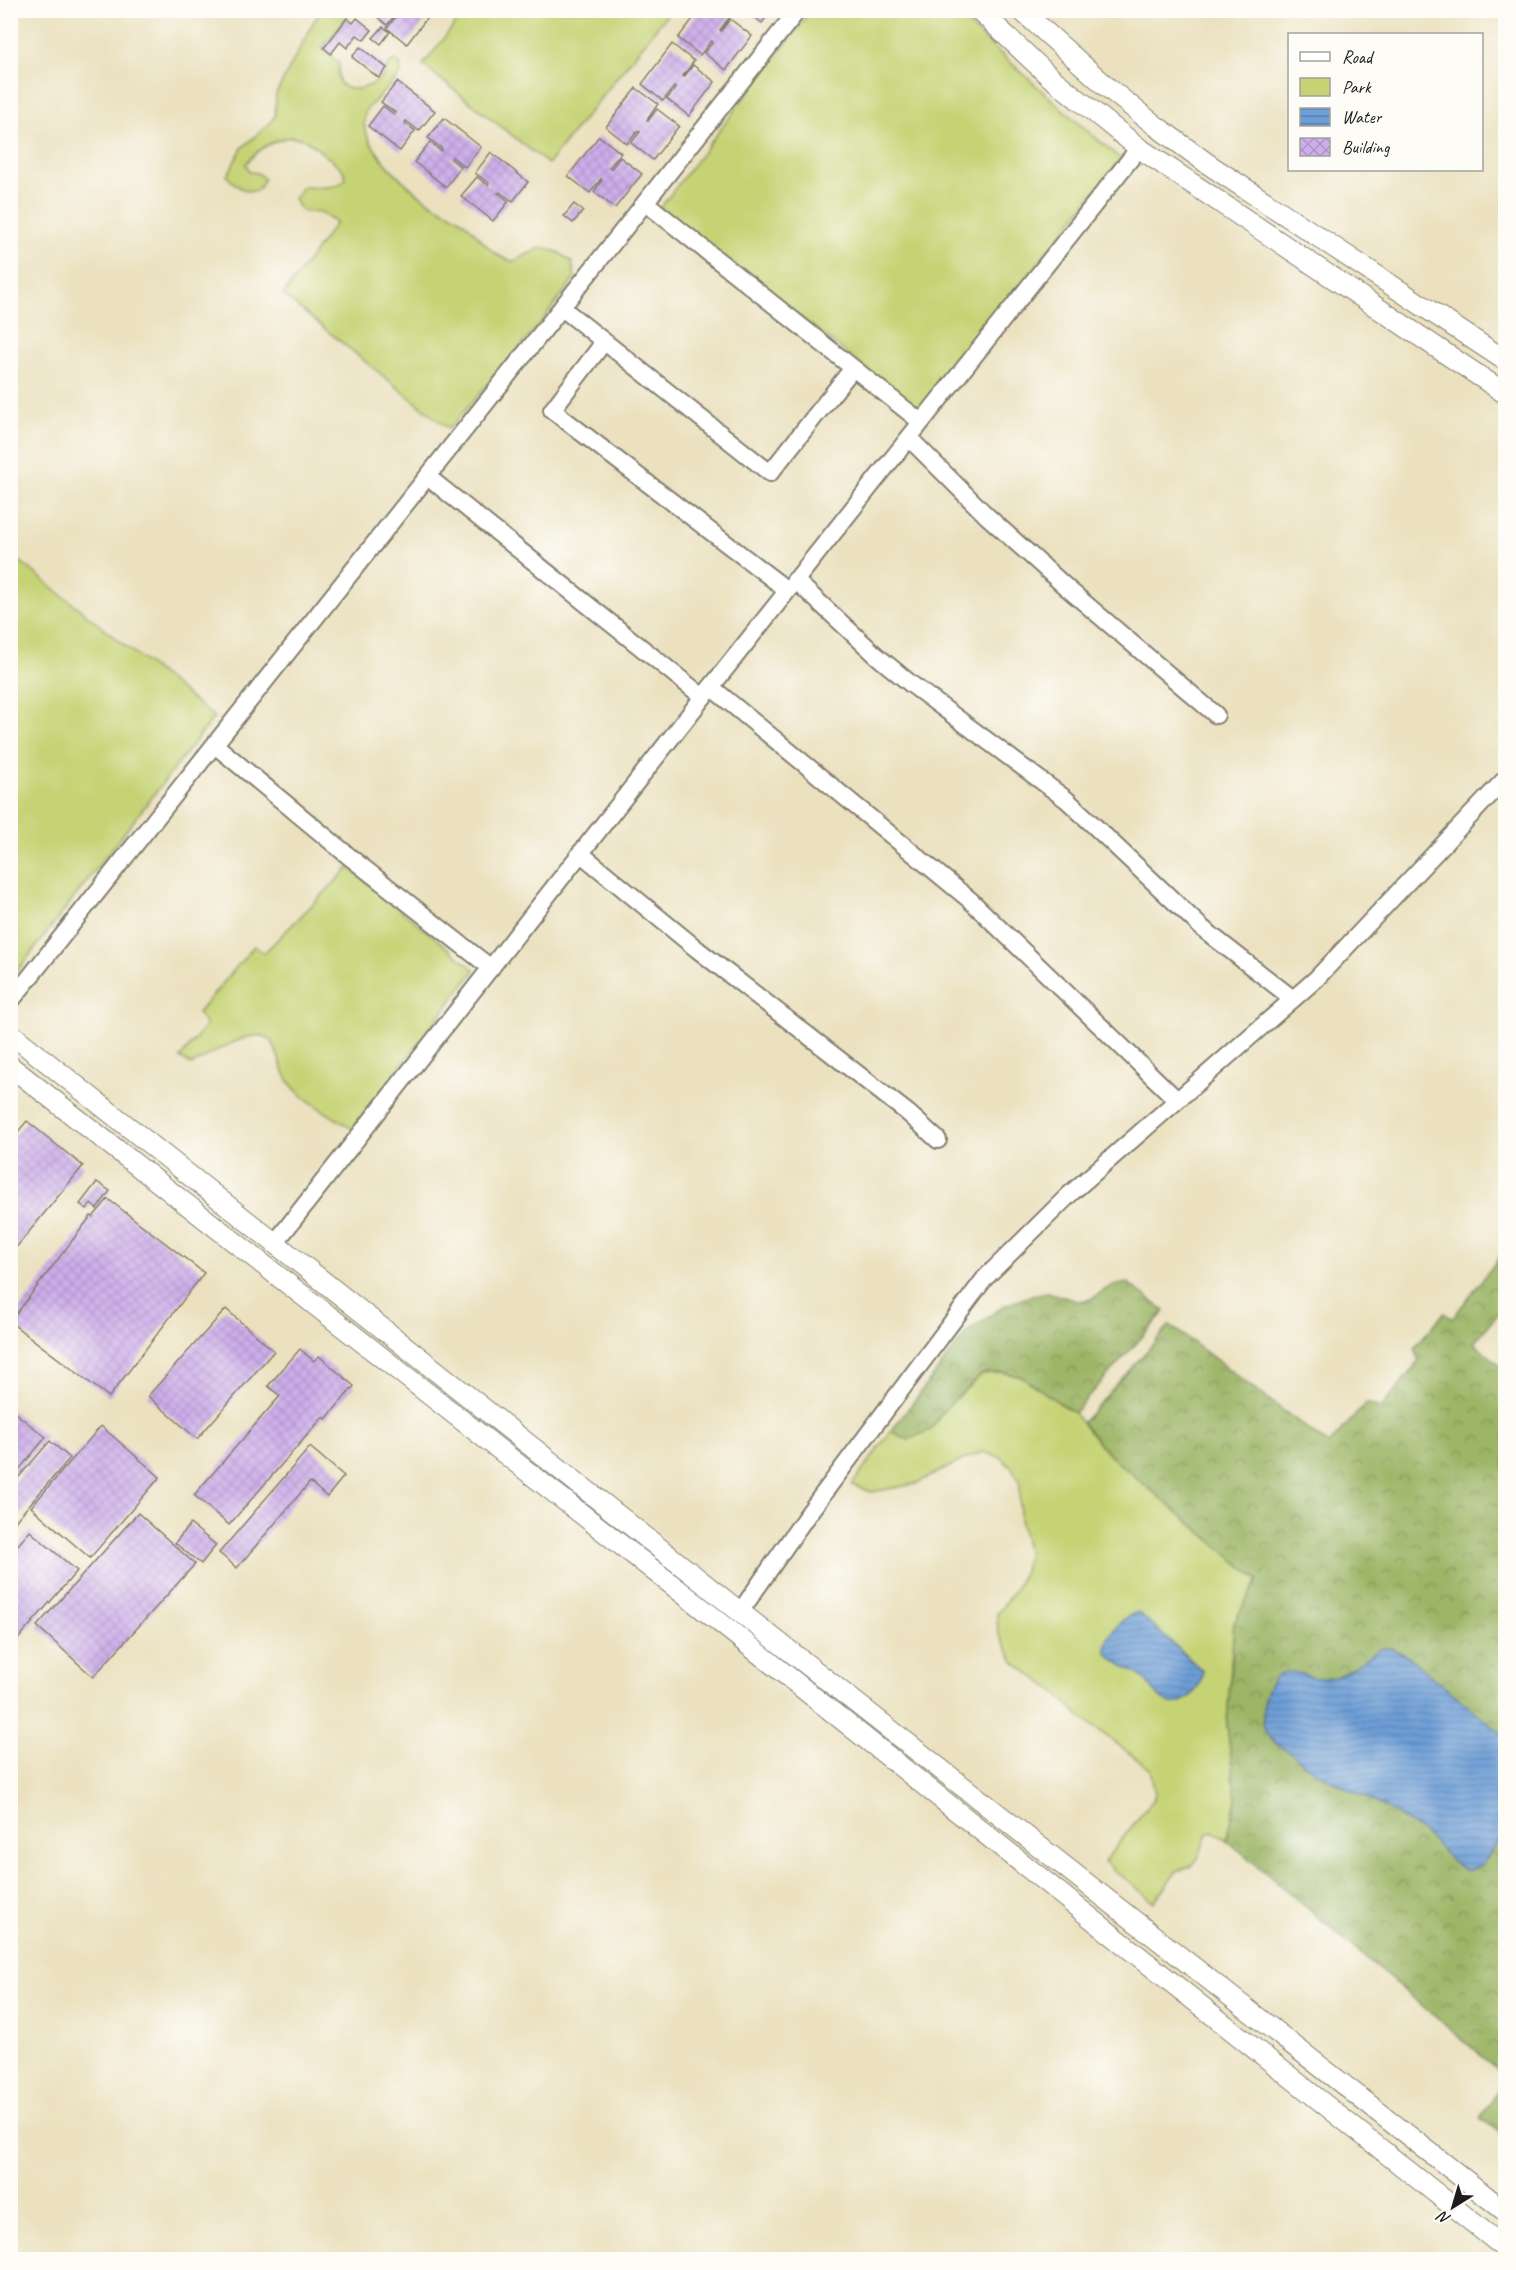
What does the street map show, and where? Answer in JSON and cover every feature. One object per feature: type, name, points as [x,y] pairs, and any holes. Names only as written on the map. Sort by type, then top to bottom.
[{"type":"street","points":[[10,1002],[798,10]]},
{"type":"street","points":[[980,10],[1049,76],[1139,148],[1506,394]]},
{"type":"street","points":[[1021,10],[1107,87],[1208,164],[1506,361]]},
{"type":"street","points":[[275,1243],[791,585],[1156,126]]},
{"type":"street","points":[[646,203],[921,422]]},
{"type":"street","points":[[562,308],[770,473],[853,368]]},
{"type":"street","points":[[604,342],[552,410],[791,585],[894,670],[1066,800],[1202,928],[1293,999]]},
{"type":"street","points":[[909,438],[987,516],[1067,588],[1216,715]]},
{"type":"street","points":[[428,477],[707,692],[970,900],[1177,1100]]},
{"type":"street","points":[[215,745],[351,858],[491,968]]},
{"type":"street","points":[[740,1612],[808,1514],[985,1278],[1070,1194],[1316,979],[1506,778]]},
{"type":"street","points":[[580,853],[698,950],[908,1113],[938,1140]]},
{"type":"street","points":[[10,1033],[740,1612],[1506,2212]]},
{"type":"street","points":[[10,1066],[727,1628],[1506,2249]]},
{"type":"green space","points":[[466,10],[670,11],[548,164],[423,65]]},
{"type":"green space","points":[[322,11],[352,11],[322,48],[339,63],[339,81],[344,87],[360,89],[371,85],[380,79],[392,62],[395,60],[400,64],[401,74],[365,111],[364,123],[369,139],[394,172],[427,200],[470,227],[499,256],[514,261],[542,247],[558,252],[572,262],[575,278],[539,325],[449,429],[283,295],[336,223],[323,214],[303,211],[294,199],[302,187],[331,187],[341,183],[346,179],[340,167],[306,140],[295,137],[271,143],[246,164],[250,172],[258,173],[264,179],[257,190],[247,191],[227,176],[242,148],[275,116],[276,94],[314,21]]},
{"type":"green space","points":[[811,11],[953,11],[1121,159],[921,411],[660,208]]},
{"type":"green space","points":[[11,554],[214,717],[11,979]]},
{"type":"green space","points":[[349,868],[475,970],[352,1129],[295,1089],[284,1073],[273,1044],[267,1037],[258,1036],[234,1042],[191,1065],[180,1058],[206,1025],[198,1013],[254,946],[264,953]]},
{"type":"green space","points":[[1505,1250],[1505,1305],[1474,1343],[1506,1370],[1505,2076],[1227,1840],[1236,1800],[1227,1724],[1234,1623],[1258,1580],[1107,1453],[1082,1423],[1170,1325],[1329,1445],[1366,1403],[1381,1408],[1419,1361],[1414,1348],[1444,1313],[1452,1319]]},
{"type":"green space","points":[[1128,1283],[1165,1311],[1074,1413],[1022,1377],[1001,1372],[982,1374],[946,1408],[930,1430],[908,1440],[891,1431],[967,1332],[1004,1306],[1032,1295],[1048,1292],[1077,1301],[1091,1299],[1111,1286]]},
{"type":"green space","points":[[1001,1372],[1022,1377],[1074,1413],[1107,1453],[1258,1580],[1234,1623],[1227,1724],[1236,1800],[1227,1840],[1212,1831],[1207,1835],[1198,1858],[1192,1866],[1177,1871],[1154,1902],[1104,1862],[1152,1801],[1155,1794],[1150,1769],[1014,1662],[998,1632],[997,1614],[1017,1586],[1028,1554],[1020,1519],[1020,1483],[1012,1468],[1000,1457],[983,1452],[915,1484],[872,1492],[852,1485],[891,1431],[908,1440],[930,1430],[946,1408],[981,1374]]},
{"type":"green space","points":[[1505,2079],[1505,2135],[1480,2118]]},
{"type":"water","points":[[1138,1612],[1202,1670],[1198,1687],[1183,1701],[1171,1703],[1163,1700],[1144,1679],[1109,1655],[1106,1649],[1107,1641],[1113,1631],[1130,1615]]},
{"type":"water","points":[[1382,1648],[1391,1648],[1406,1655],[1505,1736],[1505,1832],[1483,1864],[1468,1871],[1454,1862],[1434,1842],[1409,1823],[1384,1807],[1313,1770],[1268,1737],[1265,1730],[1263,1703],[1265,1695],[1272,1681],[1280,1674],[1292,1672],[1322,1679],[1338,1676]]},
{"type":"building","points":[[369,10],[433,10],[407,44],[387,28],[396,14],[387,25]]},
{"type":"building","points":[[700,10],[726,10],[731,15],[721,31],[730,19],[752,36],[726,70],[704,53],[713,42],[711,41],[700,55],[678,38]]},
{"type":"building","points":[[746,10],[772,10],[762,23]]},
{"type":"building","points":[[347,18],[353,23],[357,18],[372,30],[364,40],[357,35],[347,48],[340,42],[331,54],[324,48]]},
{"type":"building","points":[[383,27],[390,32],[381,44],[373,38]]},
{"type":"building","points":[[672,44],[694,61],[684,77],[693,65],[715,82],[689,116],[667,99],[676,88],[674,87],[663,101],[642,84]]},
{"type":"building","points":[[360,47],[387,68],[379,78],[352,57]]},
{"type":"building","points":[[397,82],[435,111],[419,131],[406,121],[405,123],[415,131],[400,151],[368,126],[383,106],[395,115],[396,113],[381,102]]},
{"type":"building","points":[[636,88],[658,104],[648,121],[657,109],[679,126],[653,160],[631,143],[640,132],[638,131],[627,144],[606,127]]},
{"type":"building","points":[[444,118],[481,147],[465,167],[452,157],[451,159],[461,167],[446,187],[414,162],[430,142],[441,151],[442,149],[428,138]]},
{"type":"building","points":[[599,136],[621,153],[609,168],[611,169],[620,157],[642,174],[615,208],[594,192],[601,179],[590,193],[568,176]]},
{"type":"building","points":[[491,152],[528,182],[513,201],[500,192],[498,193],[509,201],[493,221],[461,196],[477,177],[488,185],[489,183],[475,173]]},
{"type":"building","points":[[574,204],[583,211],[573,223],[564,216]]},
{"type":"building","points":[[27,1121],[83,1166],[10,1255],[10,1141]]},
{"type":"building","points":[[97,1182],[110,1191],[97,1209],[91,1204],[87,1209],[80,1204]]},
{"type":"building","points":[[108,1199],[204,1273],[109,1397],[10,1322],[91,1216],[93,1217]]},
{"type":"building","points":[[226,1309],[274,1351],[197,1439],[148,1396]]},
{"type":"building","points":[[300,1349],[314,1361],[319,1356],[354,1386],[326,1419],[323,1417],[229,1525],[194,1495],[280,1396],[268,1386]]},
{"type":"building","points":[[10,1409],[46,1437],[10,1478]]},
{"type":"building","points":[[101,1426],[160,1477],[90,1558],[31,1507]]},
{"type":"building","points":[[50,1441],[70,1458],[10,1527],[10,1487]]},
{"type":"building","points":[[310,1447],[344,1476],[327,1497],[310,1482],[237,1568],[219,1553]]},
{"type":"building","points":[[138,1513],[195,1564],[93,1677],[37,1626]]},
{"type":"building","points":[[190,1524],[216,1545],[201,1564],[175,1543]]},
{"type":"building","points":[[30,1531],[77,1571],[10,1648],[10,1554]]}]
